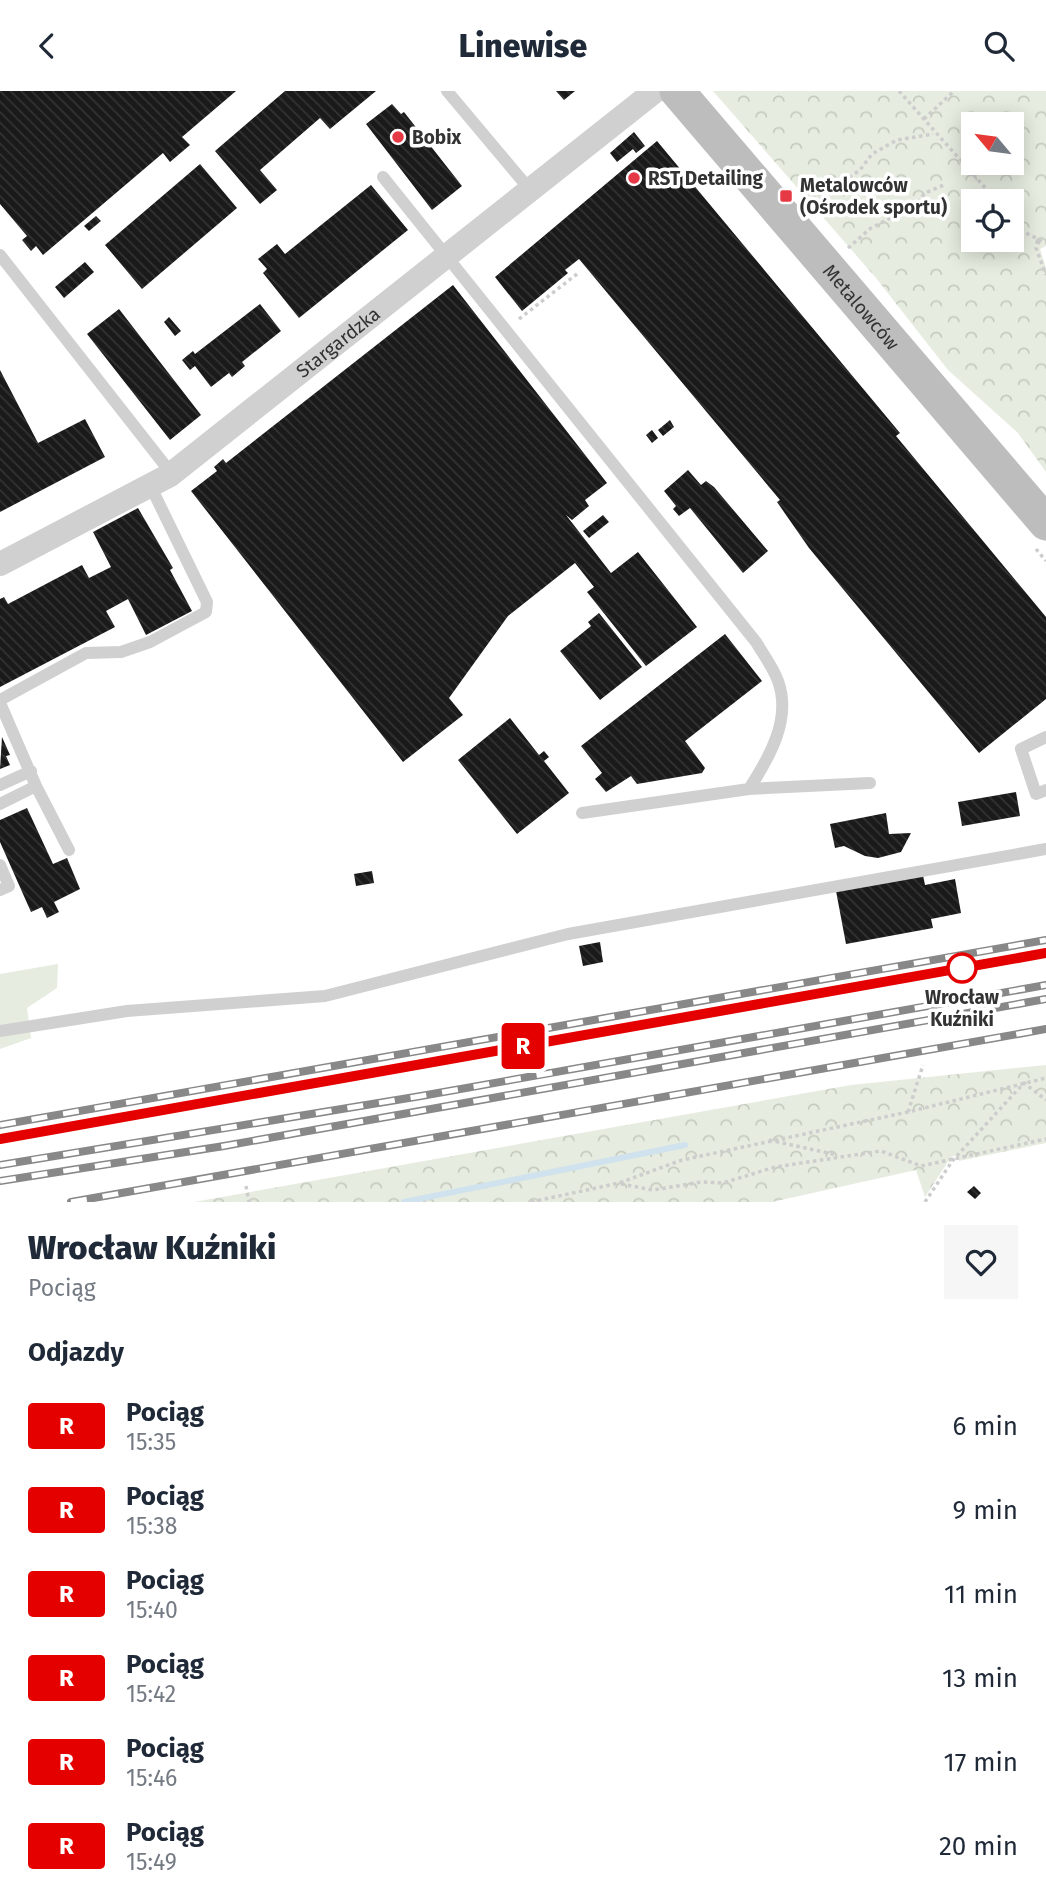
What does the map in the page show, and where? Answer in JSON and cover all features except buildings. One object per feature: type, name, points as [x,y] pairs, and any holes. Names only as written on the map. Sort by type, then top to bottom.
[{"type":"street","name":"Stargardzka","points":[[0,564],[160,480],[448,257],[655,91]]},
{"type":"street","name":"Metalowców","points":[[677,91],[1046,523]]},
{"type":"lane","points":[[447,91],[531,191]]},
{"type":"lane","points":[[383,177],[762,651],[778,681],[783,710],[776,742],[749,789]]},
{"type":"lane","points":[[0,255],[164,464],[160,480],[207,602],[206,613],[150,642],[121,652],[86,653],[0,702],[36,786],[69,850]]},
{"type":"lane","points":[[1041,792],[1021,749],[1046,737]]},
{"type":"lane","points":[[0,785],[31,771]]},
{"type":"lane","points":[[582,813],[749,789],[870,783]]},
{"type":"lane","points":[[0,804],[36,786]]},
{"type":"lane","points":[[0,1031],[127,1011],[325,996],[568,934],[1046,849]]},
{"type":"lane","points":[[0,865],[9,887],[0,890]]},
{"type":"path","points":[[900,91],[934,133],[986,189]]},
{"type":"path","points":[[924,119],[954,91]]},
{"type":"path","points":[[797,203],[831,190],[860,170],[872,154],[897,140],[934,133]]},
{"type":"path","points":[[841,253],[872,228],[914,206],[925,193],[944,185]]},
{"type":"path","points":[[1024,232],[1046,243]]},
{"type":"path","points":[[1039,241],[1036,247],[1046,275]]},
{"type":"path","points":[[513,319],[523,319],[578,274]]},
{"type":"path","points":[[908,1112],[923,1065]]},
{"type":"path","points":[[531,1202],[619,1183],[682,1160],[908,1112],[1046,1078]]},
{"type":"path","points":[[1024,1083],[1046,1100]]},
{"type":"path","points":[[925,1202],[953,1160],[1024,1083]]},
{"type":"path","points":[[619,1183],[653,1190],[702,1182],[723,1183],[775,1167],[881,1151],[921,1166],[1046,1139]]},
{"type":"path","points":[[767,1140],[839,1156]]},
{"type":"path","points":[[246,1186],[248,1202]]},
{"type":"green space","points":[[713,91],[1046,91],[1046,246],[1040,249],[1046,268],[1046,472],[1018,433],[948,370],[876,278]]},
{"type":"green space","points":[[58,964],[57,988],[27,1008],[31,1038],[0,1049],[0,974]]},
{"type":"green space","points":[[1046,1065],[1046,1143],[959,1161],[958,1155],[951,1157],[925,1197],[916,1170],[772,1202],[194,1202],[851,1085]]},
{"type":"waterway","points":[[404,1202],[685,1145]]},
{"type":"railway","points":[[0,1125],[1046,940]]},
{"type":"railway","points":[[0,1139],[1046,953]]},
{"type":"railway","points":[[0,1165],[421,1096],[1046,985]]},
{"type":"railway","points":[[0,1181],[224,1146],[1046,999]]},
{"type":"railway","points":[[71,1202],[1046,1029]]},
{"type":"train","name":"R","points":[[0,1139],[1046,953]]},
{"type":"place","name":"Bobix","points":[[398,137]]},
{"type":"place","name":"RST Detailing","points":[[634,178]]},
{"type":"place","name":"Metalowców (Ośrodek sportu)","points":[[786,196]]},
{"type":"place","name":"Wrocław Kuźniki","points":[[962,968]]}]
